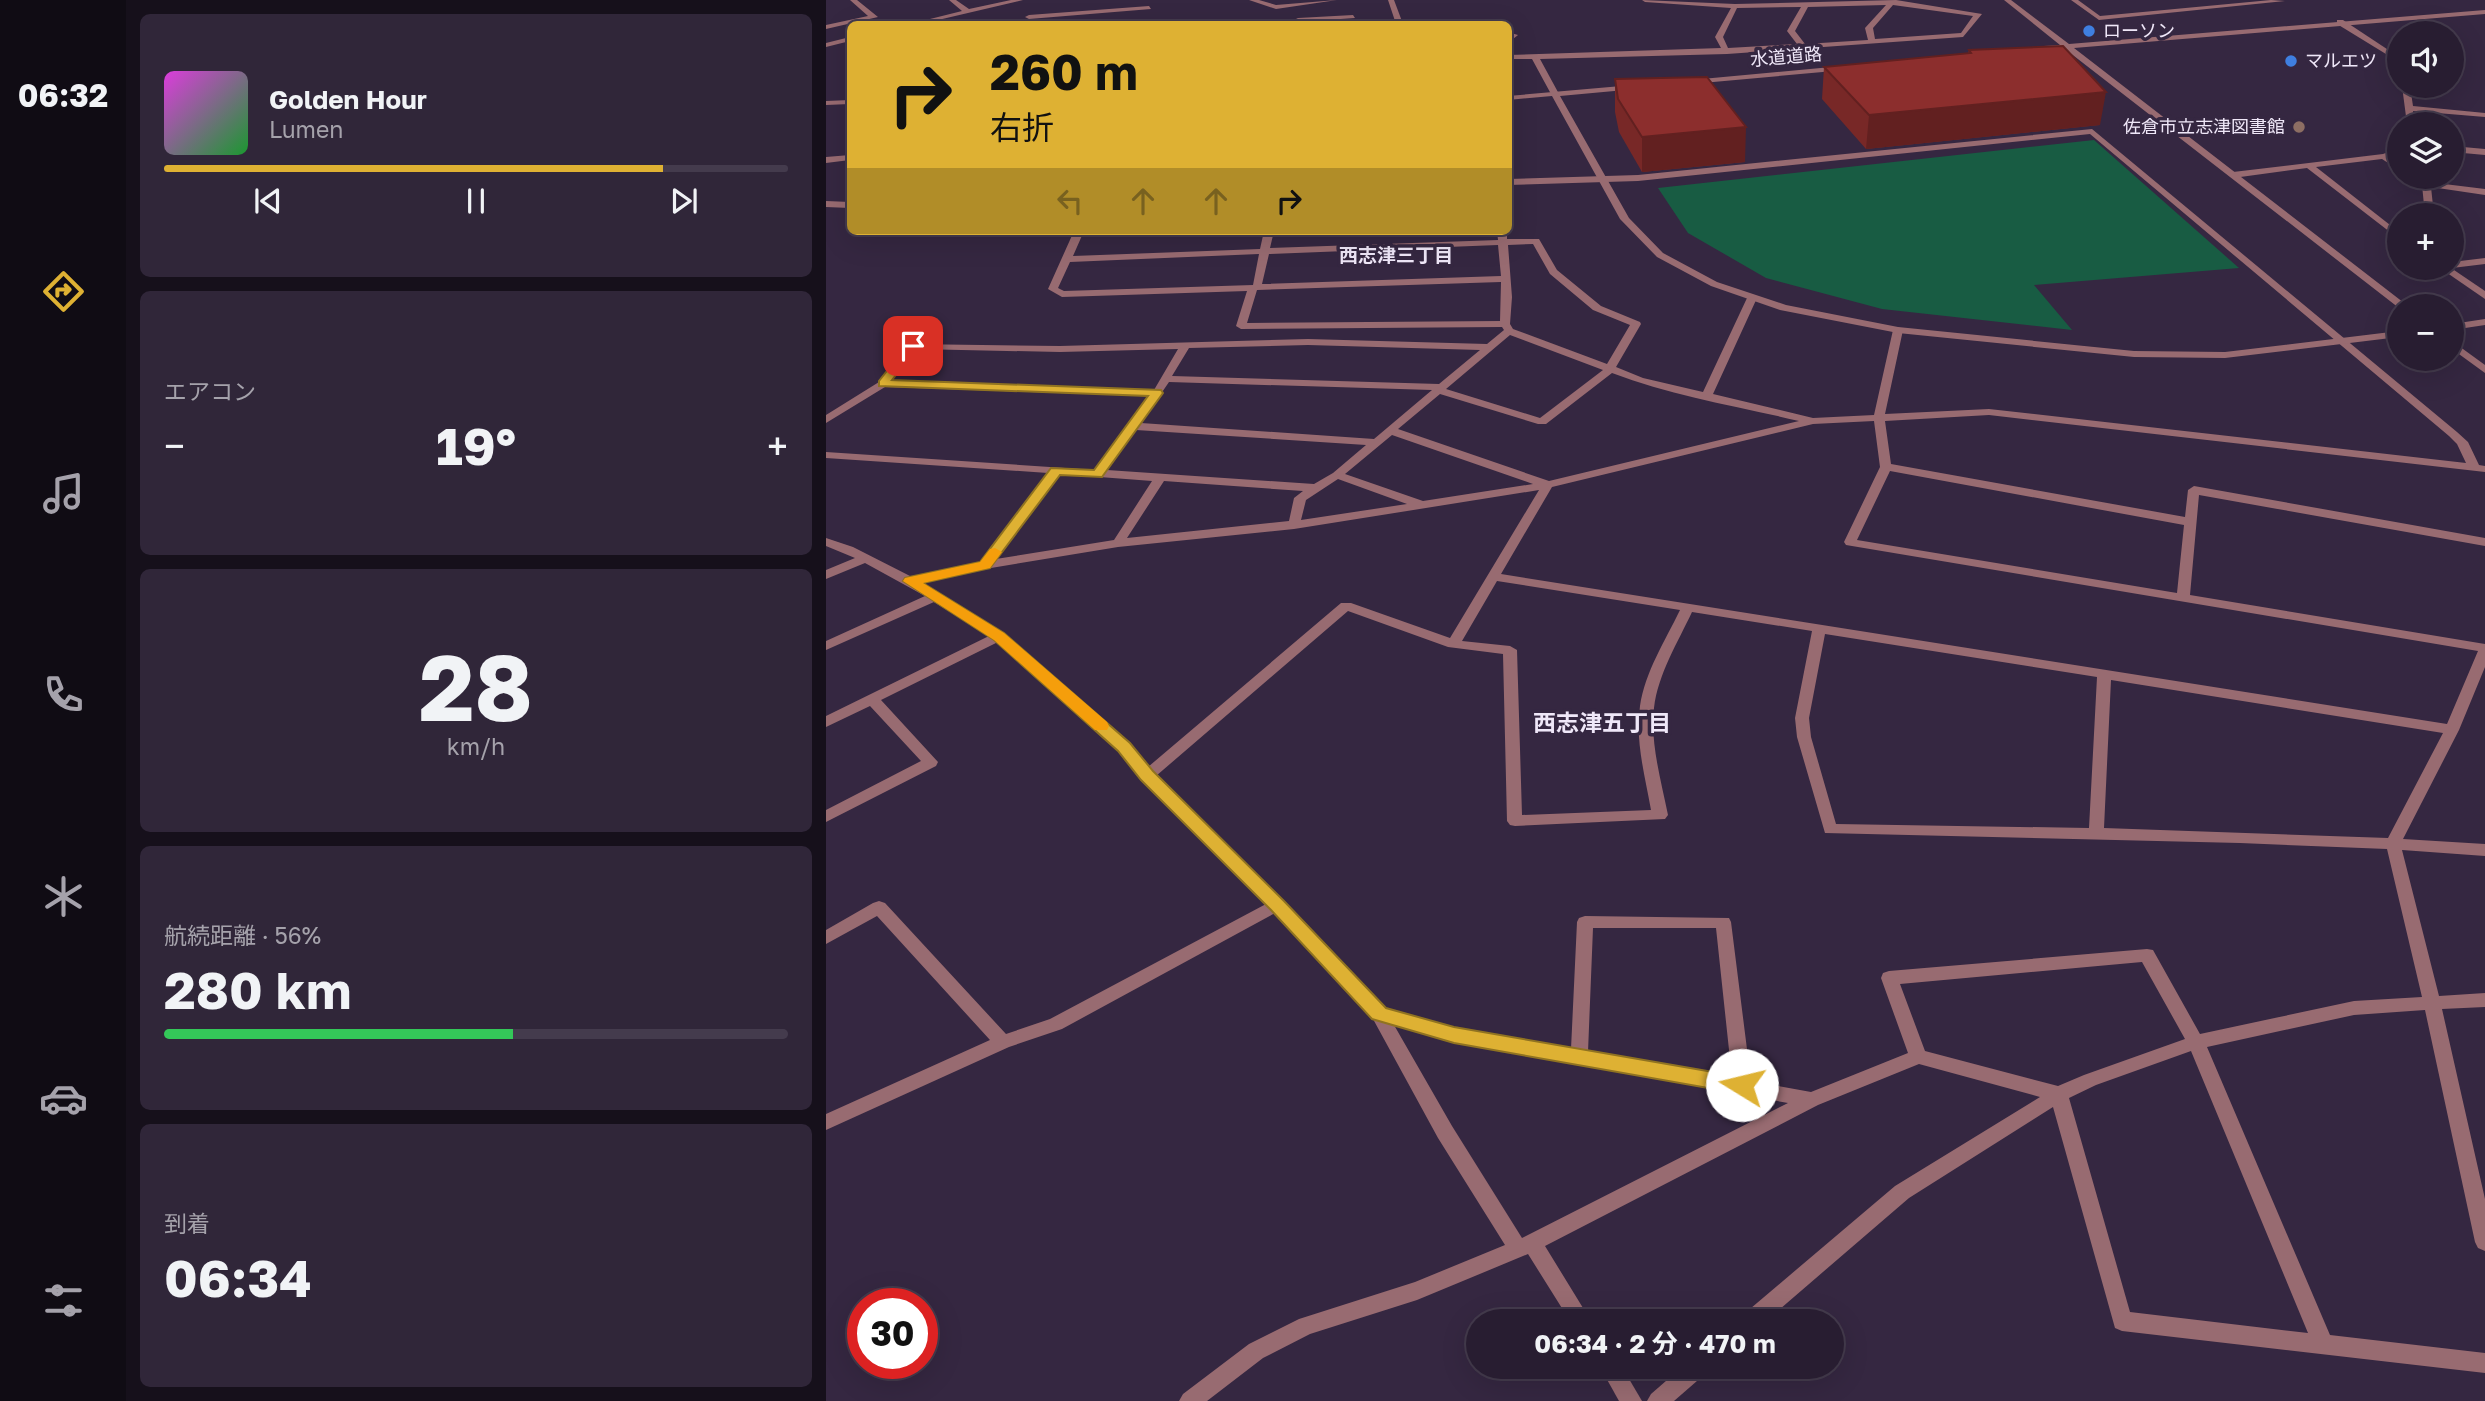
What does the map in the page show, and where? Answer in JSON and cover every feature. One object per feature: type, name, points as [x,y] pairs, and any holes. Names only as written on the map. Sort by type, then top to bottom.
[{"type":"street","points":[[852,21],[874,16],[853,0]]},
{"type":"street","points":[[952,0],[968,12]]},
{"type":"street","points":[[928,21],[1020,0]]},
{"type":"street","points":[[1252,0],[1288,11],[1299,21]]},
{"type":"street","points":[[1276,7],[1334,0]]},
{"type":"street","points":[[1391,0],[1399,21]]},
{"type":"street","points":[[1512,57],[1727,52],[1964,34],[1979,14],[1892,2],[1735,6],[1645,0]]},
{"type":"street","points":[[2007,0],[2387,294]]},
{"type":"street","points":[[2074,0],[2099,18],[2282,1],[2280,0]]},
{"type":"street","points":[[1871,39],[1869,28],[1892,2]]},
{"type":"street","points":[[1802,45],[1791,31],[1805,5]]},
{"type":"street","points":[[1727,52],[1719,37],[1735,6]]},
{"type":"street","points":[[1029,17],[1149,8]]},
{"type":"street","points":[[2032,50],[2340,22],[2485,12]]},
{"type":"street","points":[[1311,21],[1353,17]]},
{"type":"street","points":[[826,27],[847,22]]},
{"type":"street","points":[[2340,22],[2387,50]]},
{"type":"street","points":[[826,45],[847,41]]},
{"type":"street","points":[[1535,57],[1625,219],[1660,255],[1714,284],[1752,298],[1817,316],[1898,330],[2134,354],[2225,355],[2387,336]]},
{"type":"street","name":"水道道路","points":[[1678,83],[1854,66]]},
{"type":"street","points":[[1512,98],[1637,87]]},
{"type":"street","points":[[2408,98],[2410,112]]},
{"type":"street","points":[[826,103],[847,102]]},
{"type":"street","points":[[2410,108],[2485,115]]},
{"type":"street","points":[[1512,182],[1604,180],[2092,131],[2453,434],[2479,468]]},
{"type":"street","points":[[2464,150],[2485,152]]},
{"type":"street","points":[[2233,175],[2387,155]]},
{"type":"street","points":[[826,160],[847,158]]},
{"type":"street","points":[[2308,165],[2387,225]]},
{"type":"street","points":[[2463,189],[2485,192]]},
{"type":"street","points":[[826,204],[847,205]]},
{"type":"street","points":[[1077,235],[1053,289],[1062,294],[1506,279]]},
{"type":"street","points":[[1268,235],[1255,288],[1241,326],[1507,327],[1609,370],[1706,397],[1813,421]]},
{"type":"street","points":[[1068,259],[1502,237],[1536,241],[1553,272],[1597,308],[1636,324],[1609,370],[1542,422],[1439,388],[1166,379]]},
{"type":"street","points":[[1294,525],[1300,498],[1338,475],[1490,347],[1507,327],[1502,237]]},
{"type":"street","points":[[2464,264],[2485,261]]},
{"type":"street","points":[[2462,280],[2485,296]]},
{"type":"street","points":[[1706,397],[1752,298]]},
{"type":"street","points":[[2464,325],[2485,322]]},
{"type":"street","points":[[1898,330],[1879,417],[1886,467],[1850,542],[2485,649],[2452,730],[2393,843],[2481,1204],[2485,1242]]},
{"type":"street","points":[[826,420],[883,384],[913,346],[1060,349],[1308,342],[1490,347]]},
{"type":"street","points":[[1098,474],[1157,393],[1185,346]]},
{"type":"street","points":[[2464,353],[2485,370]]},
{"type":"street","points":[[883,384],[1157,393]]},
{"type":"street","points":[[910,581],[985,565],[1118,543],[1294,525],[1548,485],[1813,421],[1989,412],[2479,468]]},
{"type":"street","points":[[1133,426],[1375,442]]},
{"type":"street","points":[[1391,430],[1548,485]]},
{"type":"street","points":[[826,455],[1316,488]]},
{"type":"street","points":[[1886,467],[2190,522]]},
{"type":"street","points":[[985,565],[1056,471]]},
{"type":"street","points":[[1338,475],[1425,506]]},
{"type":"street","points":[[1118,543],[1160,478]]},
{"type":"street","points":[[1453,644],[1548,485]]},
{"type":"street","points":[[2183,599],[2194,490],[2485,542]]},
{"type":"street","points":[[826,542],[910,581],[999,636],[1124,747],[1147,776],[1277,905],[1379,1014],[1445,1132],[1572,1309]]},
{"type":"street","points":[[826,575],[864,558]]},
{"type":"street","points":[[1492,576],[2452,730]]},
{"type":"street","points":[[826,646],[934,597]]},
{"type":"street","points":[[1147,776],[1346,606],[1453,644],[1510,650],[1515,821],[1660,815],[1648,737],[1647,708],[1651,690],[1688,607]]},
{"type":"street","points":[[1819,629],[1802,718],[1804,737],[1830,829],[2393,843],[2485,850]]},
{"type":"street","points":[[826,722],[999,636]]},
{"type":"street","points":[[2096,834],[2104,675]]},
{"type":"street","points":[[826,817],[931,762],[872,699]]},
{"type":"street","points":[[826,1122],[1003,1042],[1056,1024],[1277,905]]},
{"type":"street","points":[[826,938],[878,908],[1003,1042]]},
{"type":"street","points":[[1578,1058],[1585,922],[1723,922],[1742,1085]]},
{"type":"street","points":[[1918,1056],[1889,978],[2147,955],[2196,1042],[2323,1343]]},
{"type":"street","points":[[1765,1309],[1902,1192],[2059,1094],[2090,1080],[2196,1042],[2354,1008],[2485,1000]]},
{"type":"street","points":[[1379,1014],[1454,1035],[1742,1085],[1812,1100]]},
{"type":"street","points":[[1190,1401],[1256,1351],[1306,1326],[1417,1291],[1525,1246],[1812,1100],[1918,1056],[2059,1094]]},
{"type":"street","points":[[2059,1094],[2122,1321],[2485,1363]]},
{"type":"street","points":[[1617,1379],[1631,1401]]},
{"type":"street","points":[[1658,1401],[1684,1379]]},
{"type":"green space","points":[[2094,140],[2239,268],[2034,285],[2072,330],[1882,309],[1766,278],[1688,233],[1658,188]]},
{"type":"building","points":[[2063,46],[2106,92],[1869,115],[1824,67],[1971,53],[1969,50]]},
{"type":"building","points":[[1707,77],[1746,127],[1642,137],[1618,99],[1615,79]]},
{"type":"slow traffic","points":[[995,552],[985,565],[910,581],[999,636],[1101,726]]},
{"type":"place","name":"ローソン","points":[[2089,31]]},
{"type":"place","name":"マルエツ","points":[[2291,61]]},
{"type":"place","name":"佐倉市立志津図書館","points":[[2299,127]]},
{"type":"district","name":"西志津三丁目","points":[[1396,255]]},
{"type":"district","name":"西志津五丁目","points":[[1602,723]]},
{"type":"route","points":[[913,346],[883,384],[1157,393],[1098,474],[1056,471],[985,565],[910,581],[999,636],[1124,747],[1147,776],[1277,905],[1379,1014],[1454,1035],[1742,1085]]}]
